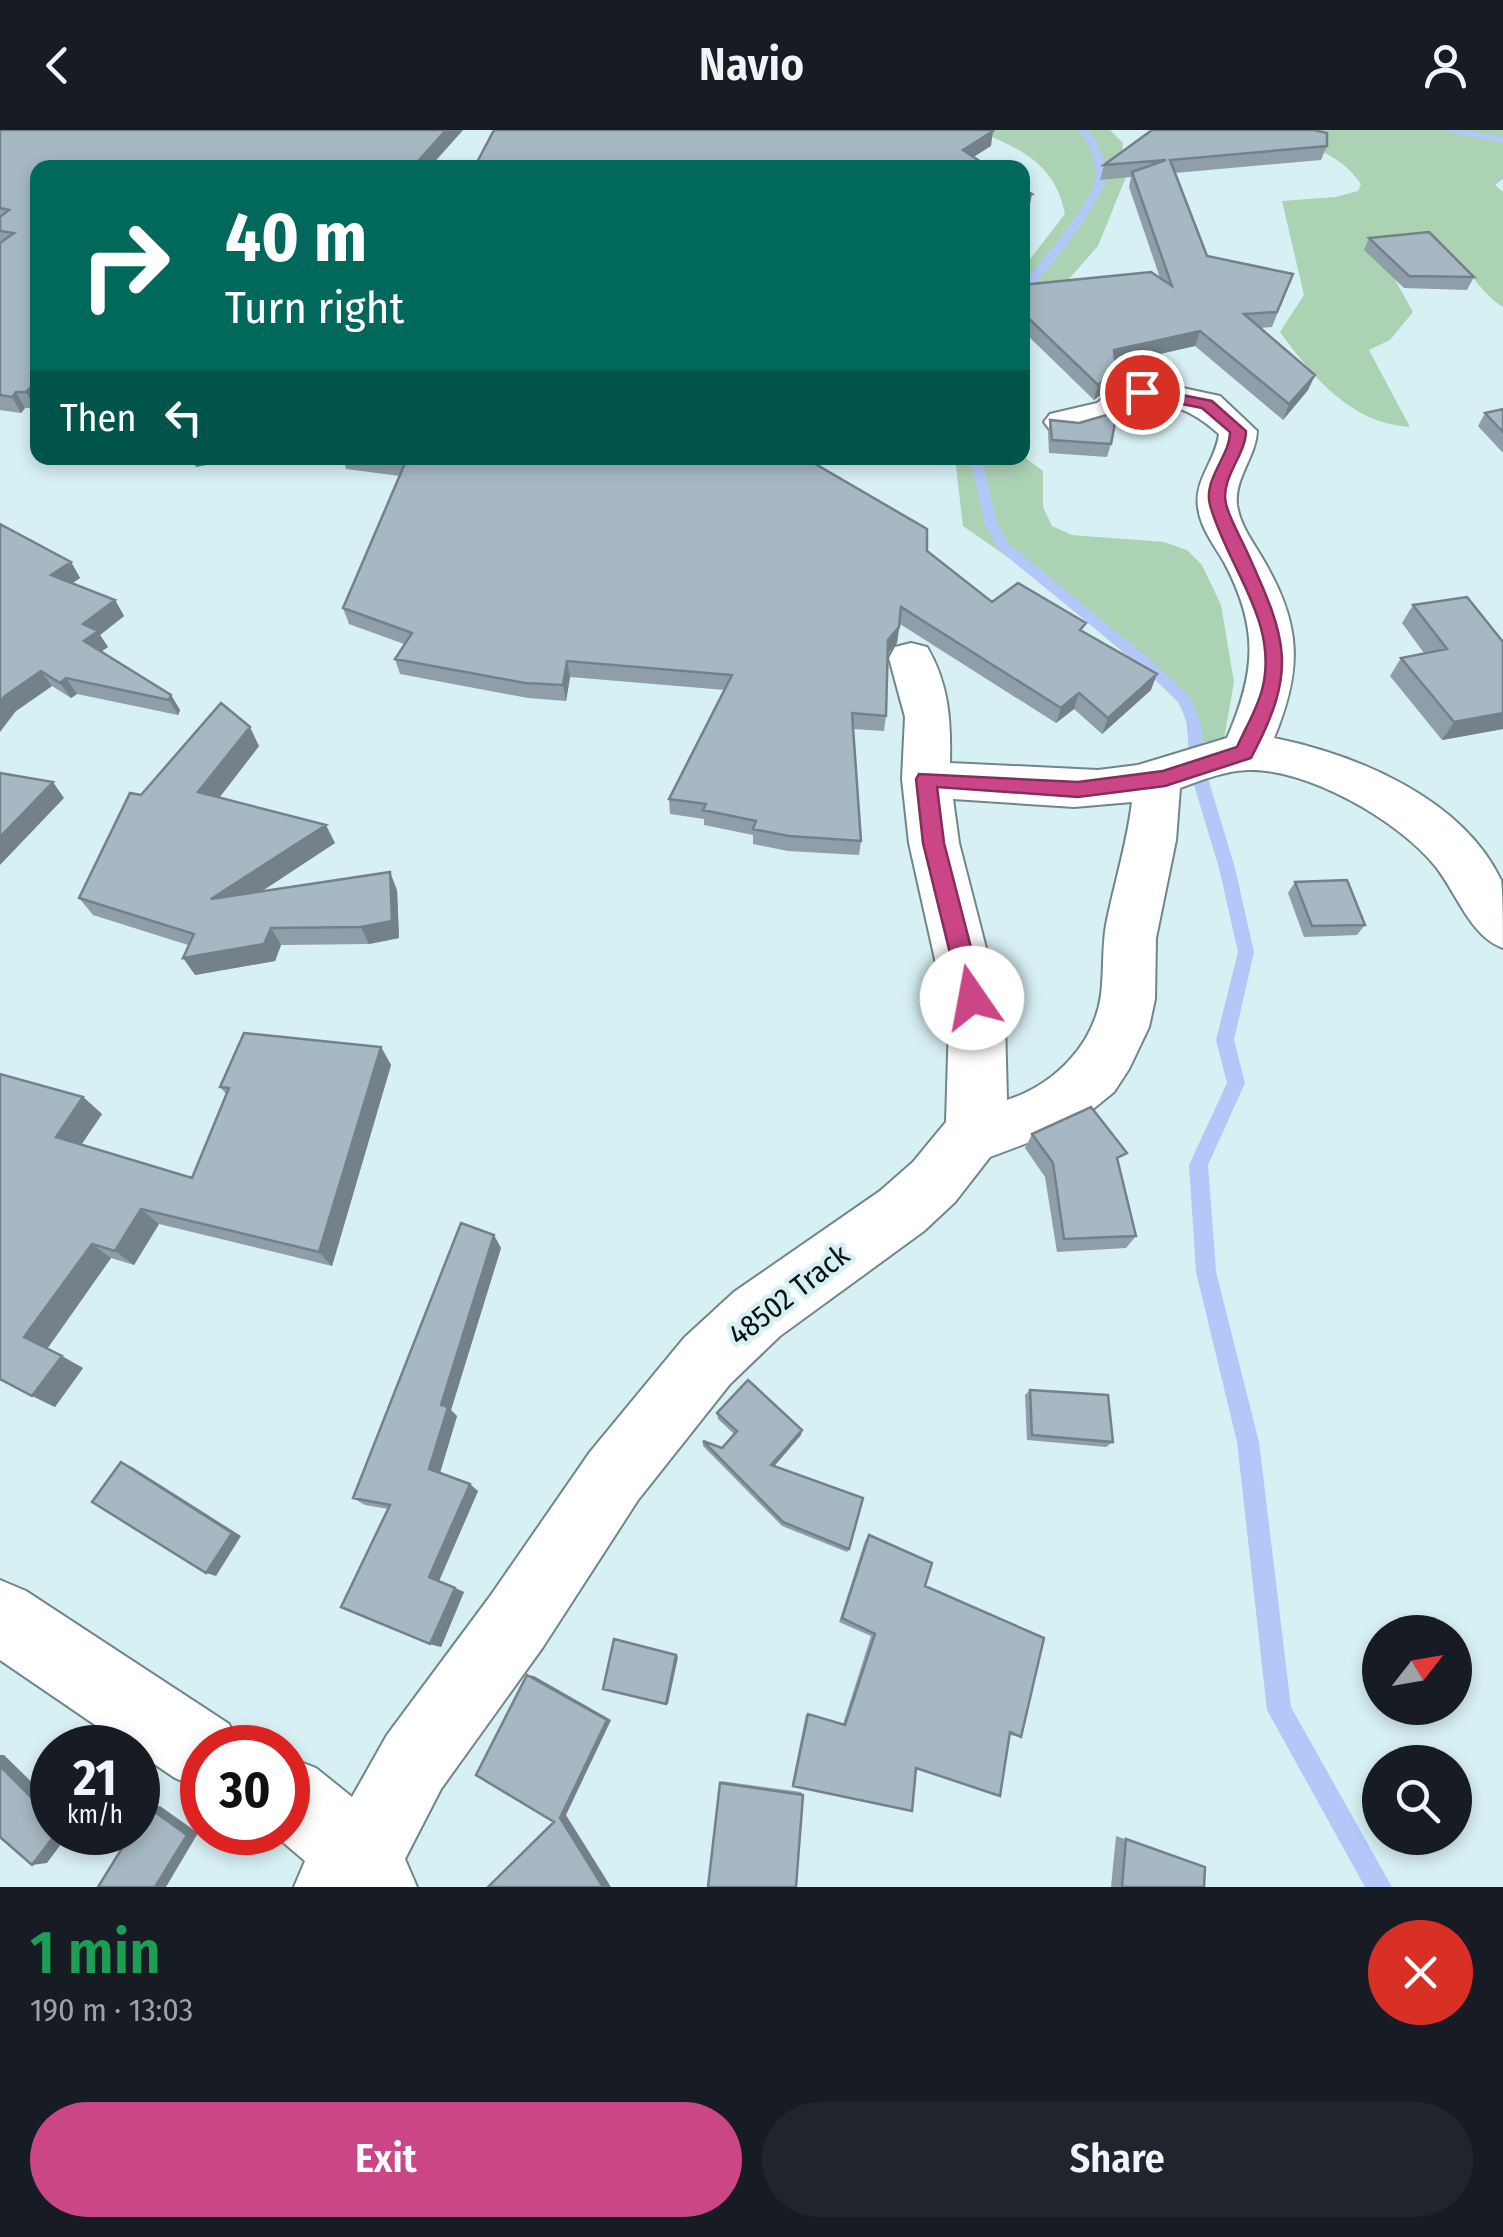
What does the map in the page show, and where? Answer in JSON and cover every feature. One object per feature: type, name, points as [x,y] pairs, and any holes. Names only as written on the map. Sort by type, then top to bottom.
[{"type":"street","points":[[1064,422],[1110,411],[1129,396],[1150,392],[1207,404],[1238,431],[1238,441],[1224,466],[1216,502],[1260,591],[1276,663],[1271,692],[1232,755]]},
{"type":"street","points":[[912,658],[926,697],[926,779],[934,843],[968,973],[976,1022],[978,1103],[973,1134],[1004,1130],[1050,1112],[1079,1092],[1120,1035],[1129,998],[1130,938],[1153,846],[1156,780]]},
{"type":"street","points":[[926,779],[1078,790],[1156,780],[1232,755],[1274,755],[1312,766],[1398,802],[1430,824],[1460,858],[1503,927]]},
{"type":"street","name":"48502 Track","points":[[358,1877],[414,1762],[517,1620],[614,1476],[707,1361],[757,1314],[902,1211],[934,1182],[973,1134]]},
{"type":"street","points":[[0,1617],[180,1736]]},
{"type":"street","points":[[310,1821],[358,1877]]},
{"type":"green space","points":[[977,130],[1110,130],[1123,143],[1122,156],[1128,172],[1098,246],[1069,279],[1030,305],[1030,259],[1065,214],[1053,182],[1021,151]]},
{"type":"green space","points":[[1261,130],[1503,130],[1503,179],[1495,185],[1503,192],[1503,307],[1451,253],[1429,238],[1412,238],[1378,249],[1413,312],[1390,340],[1369,350],[1410,427],[1389,424],[1351,407],[1320,381],[1280,332],[1304,295],[1282,201],[1335,197],[1358,191],[1361,184],[1329,155]]},
{"type":"green space","points":[[1030,461],[1043,471],[1043,507],[1052,526],[1072,535],[1164,542],[1187,550],[1202,565],[1221,605],[1234,682],[1224,739],[1200,743],[1188,738],[1186,718],[1175,696],[1022,567],[963,526],[956,465],[1030,465]]},
{"type":"building","points":[[0,130],[446,130],[419,160],[30,160],[30,388],[12,397],[0,395],[0,243],[14,233],[0,231],[0,217],[9,210],[0,208]]},
{"type":"building","points":[[494,130],[993,131],[963,150],[978,160],[478,160]]},
{"type":"building","points":[[1152,130],[1327,133],[1327,146],[1170,160],[1207,256],[1293,274],[1277,312],[1244,314],[1315,375],[1289,404],[1200,331],[1114,350],[1116,371],[1098,385],[1030,320],[1030,284],[1151,272],[1172,286],[1132,172],[1166,160],[1104,165]]},
{"type":"building","points":[[1429,232],[1474,277],[1409,276],[1369,238]]},
{"type":"building","points":[[1503,409],[1503,432],[1485,413]]},
{"type":"building","points":[[1117,412],[1111,444],[1052,440],[1050,420],[1079,423]]},
{"type":"building","points":[[404,465],[817,465],[927,529],[927,551],[992,602],[1018,583],[1086,623],[1080,630],[1157,674],[1108,718],[1079,693],[1061,708],[901,607],[899,627],[888,640],[886,716],[852,713],[861,841],[789,836],[753,829],[756,821],[703,810],[706,804],[669,799],[732,675],[567,661],[563,685],[525,683],[395,659],[412,633],[343,608]]},
{"type":"building","points":[[0,524],[71,562],[51,575],[115,600],[83,624],[98,631],[84,641],[171,695],[169,700],[66,678],[60,683],[41,671],[0,702]]},
{"type":"building","points":[[1467,597],[1503,642],[1503,713],[1454,722],[1401,658],[1447,649],[1413,605]]},
{"type":"building","points":[[221,703],[250,727],[198,792],[326,825],[211,899],[390,872],[392,921],[361,927],[271,928],[264,944],[183,958],[194,934],[79,898],[130,793],[141,795]]},
{"type":"building","points":[[0,773],[53,782],[0,837]]},
{"type":"building","points":[[1347,880],[1365,925],[1312,926],[1295,882]]},
{"type":"building","points":[[244,1033],[381,1047],[319,1252],[141,1209],[115,1251],[92,1244],[24,1337],[62,1356],[32,1396],[0,1379],[0,1074],[83,1097],[56,1137],[192,1178],[229,1088],[220,1087]]},
{"type":"building","points":[[1091,1107],[1127,1153],[1117,1158],[1136,1236],[1064,1239],[1053,1163],[1032,1134]]},
{"type":"building","points":[[461,1223],[494,1235],[441,1405],[448,1407],[429,1469],[470,1484],[429,1577],[455,1588],[430,1644],[341,1607],[390,1505],[353,1498]]},
{"type":"building","points":[[748,1380],[802,1430],[771,1465],[863,1498],[849,1549],[783,1522],[703,1441],[722,1448],[737,1431],[717,1413]]},
{"type":"building","points":[[1030,1390],[1108,1395],[1113,1442],[1032,1435]]},
{"type":"building","points":[[121,1462],[232,1533],[206,1573],[92,1502]]},
{"type":"building","points":[[869,1535],[932,1563],[925,1586],[1044,1638],[1021,1737],[1010,1732],[1000,1796],[916,1768],[912,1811],[793,1786],[808,1714],[845,1725],[875,1634],[842,1618]]},
{"type":"building","points":[[614,1639],[676,1655],[666,1704],[603,1689]]},
{"type":"building","points":[[527,1675],[607,1720],[560,1818],[603,1887],[488,1887],[554,1822],[476,1775]]},
{"type":"building","points":[[0,1766],[30,1796],[30,1855],[40,1855],[32,1865],[0,1837]]},
{"type":"building","points":[[720,1783],[803,1795],[796,1887],[708,1887]]},
{"type":"building","points":[[160,1816],[180,1830],[180,1846],[155,1887],[98,1887],[118,1855],[160,1855]]},
{"type":"building","points":[[1126,1839],[1205,1867],[1204,1887],[1122,1887]]},
{"type":"waterway","points":[[1030,283],[1074,227],[1100,183],[1096,146],[1083,130]]},
{"type":"waterway","points":[[1447,130],[1503,140]]},
{"type":"waterway","points":[[978,465],[991,524],[1004,547],[1146,663],[1186,702],[1195,727],[1196,765],[1227,868],[1246,952],[1225,1040],[1236,1083],[1198,1165],[1206,1272],[1248,1442],[1279,1710],[1379,1887]]},
{"type":"route","points":[[972,998],[934,843],[926,779],[1078,790],[1165,778],[1244,753],[1271,692],[1276,663],[1268,618],[1260,591],[1216,502],[1224,466],[1238,441],[1238,431],[1207,404],[1142,392]]}]
